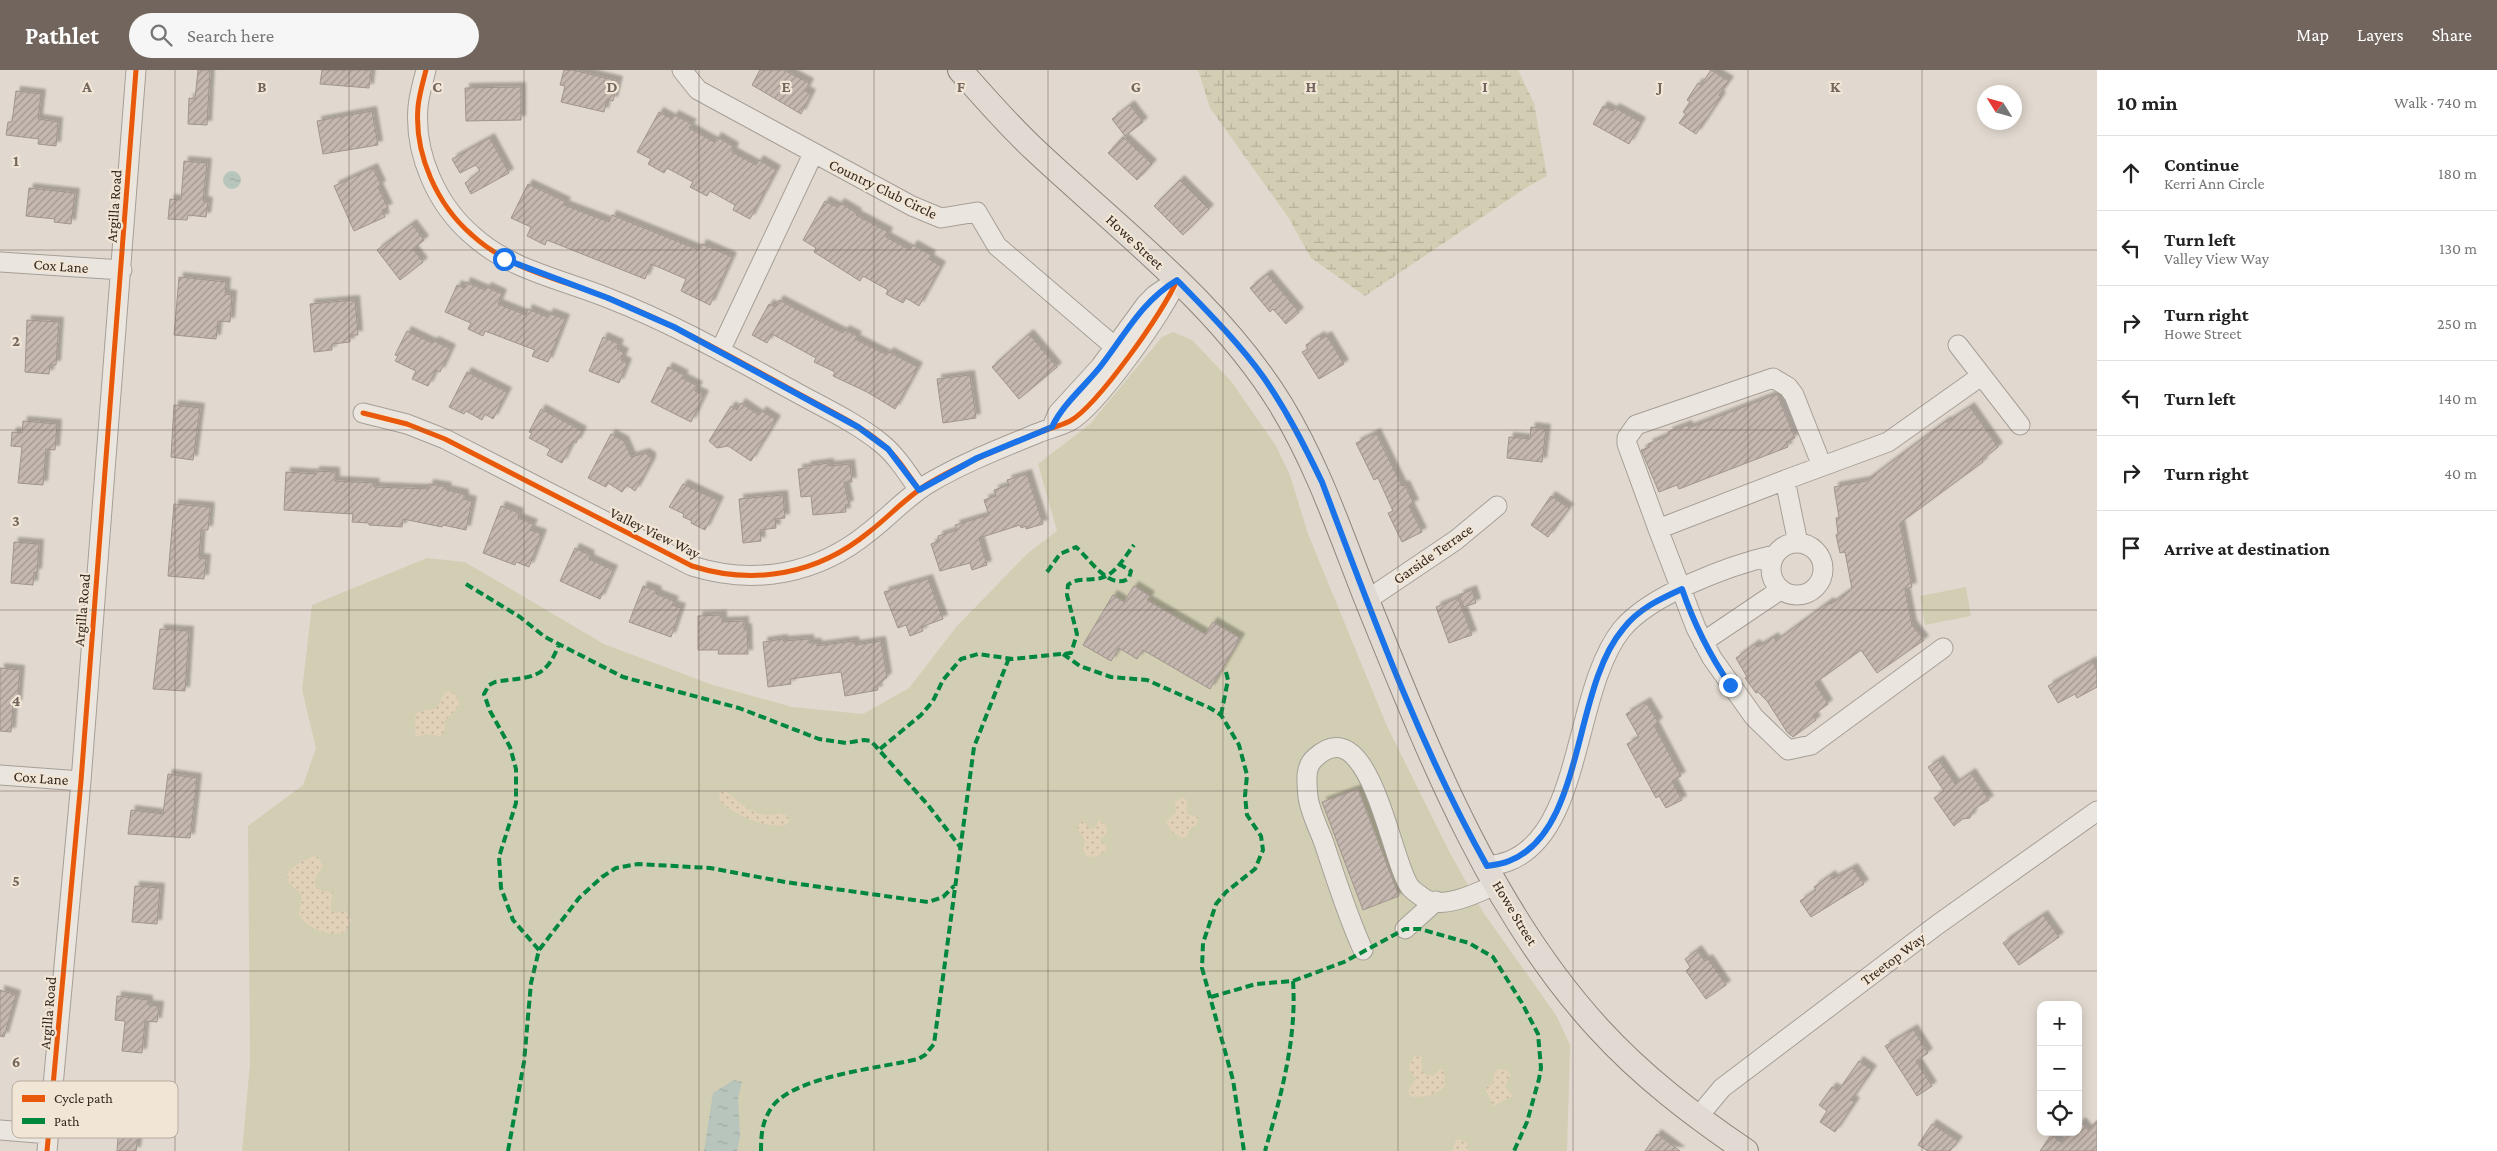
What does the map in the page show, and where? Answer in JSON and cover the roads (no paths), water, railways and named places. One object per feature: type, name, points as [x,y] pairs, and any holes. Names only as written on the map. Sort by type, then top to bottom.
[{"type":"main road","name":"Howe Street","points":[[960,70],[1033,148],[1177,280],[1244,353],[1280,404],[1322,482],[1367,600],[1439,772],[1492,875],[1530,939],[1584,1012],[1633,1063],[1697,1118],[1746,1151]]},
{"type":"street","name":"Argilla Road","points":[[54,1081],[81,781],[136,70]]},
{"type":"street","points":[[426,70],[418,107],[419,136],[425,163],[443,201],[470,234],[492,252],[518,265],[608,298],[674,327],[870,436],[897,459],[919,490]]},
{"type":"street","name":"Country Club Circle","points":[[682,70],[698,90],[912,206],[941,218],[977,212],[997,246],[1123,345]]},
{"type":"street","points":[[720,351],[813,154]]},
{"type":"street","name":"Cox Lane","points":[[0,262],[122,270]]},
{"type":"street","name":"Valley View Way","points":[[363,413],[407,424],[445,439],[678,560],[706,570],[728,574],[750,576],[780,574],[824,561],[850,547],[919,490],[977,458],[1070,421],[1086,408],[1123,345],[1162,310],[1177,280]]},
{"type":"street","points":[[1958,346],[2020,426]]},
{"type":"street","points":[[1658,529],[1888,442],[1982,376]]},
{"type":"street","points":[[1822,466],[1794,395],[1788,388],[1773,378],[1636,425],[1627,438],[1627,444],[1658,529],[1703,642],[1720,672],[1754,717],[1788,750],[1811,745],[1943,648]]},
{"type":"street","points":[[1774,555],[1770,570],[1771,577],[1780,590],[1787,594],[1803,595],[1817,586],[1823,570],[1822,562],[1805,546],[1785,480]]},
{"type":"street","name":"Garside Terrace","points":[[1367,600],[1456,540],[1497,506]]},
{"type":"street","points":[[1364,950],[1351,923],[1308,799],[1307,774],[1310,762],[1325,748],[1337,747],[1352,753],[1369,775],[1410,887],[1427,900],[1447,902],[1469,896],[1547,830],[1557,814],[1565,791],[1590,693],[1609,647],[1624,627],[1650,604],[1740,563],[1774,555],[1784,546],[1805,546]]},
{"type":"street","points":[[1703,642],[1780,590]]},
{"type":"street","name":"Cox Lane","points":[[0,775],[81,781]]},
{"type":"street","name":"Treetop Way","points":[[1697,1118],[1708,1103],[1729,1082],[1937,925],[2097,811]]},
{"type":"street","points":[[1405,929],[1436,901]]},
{"type":"street","points":[[32,1138],[48,1142]]},
{"type":"water","points":[[228,171],[236,171],[241,176],[239,187],[228,189],[223,184],[223,176]]},
{"type":"water","points":[[734,1080],[742,1082],[738,1098],[740,1137],[737,1151],[704,1151],[713,1093]]}]
